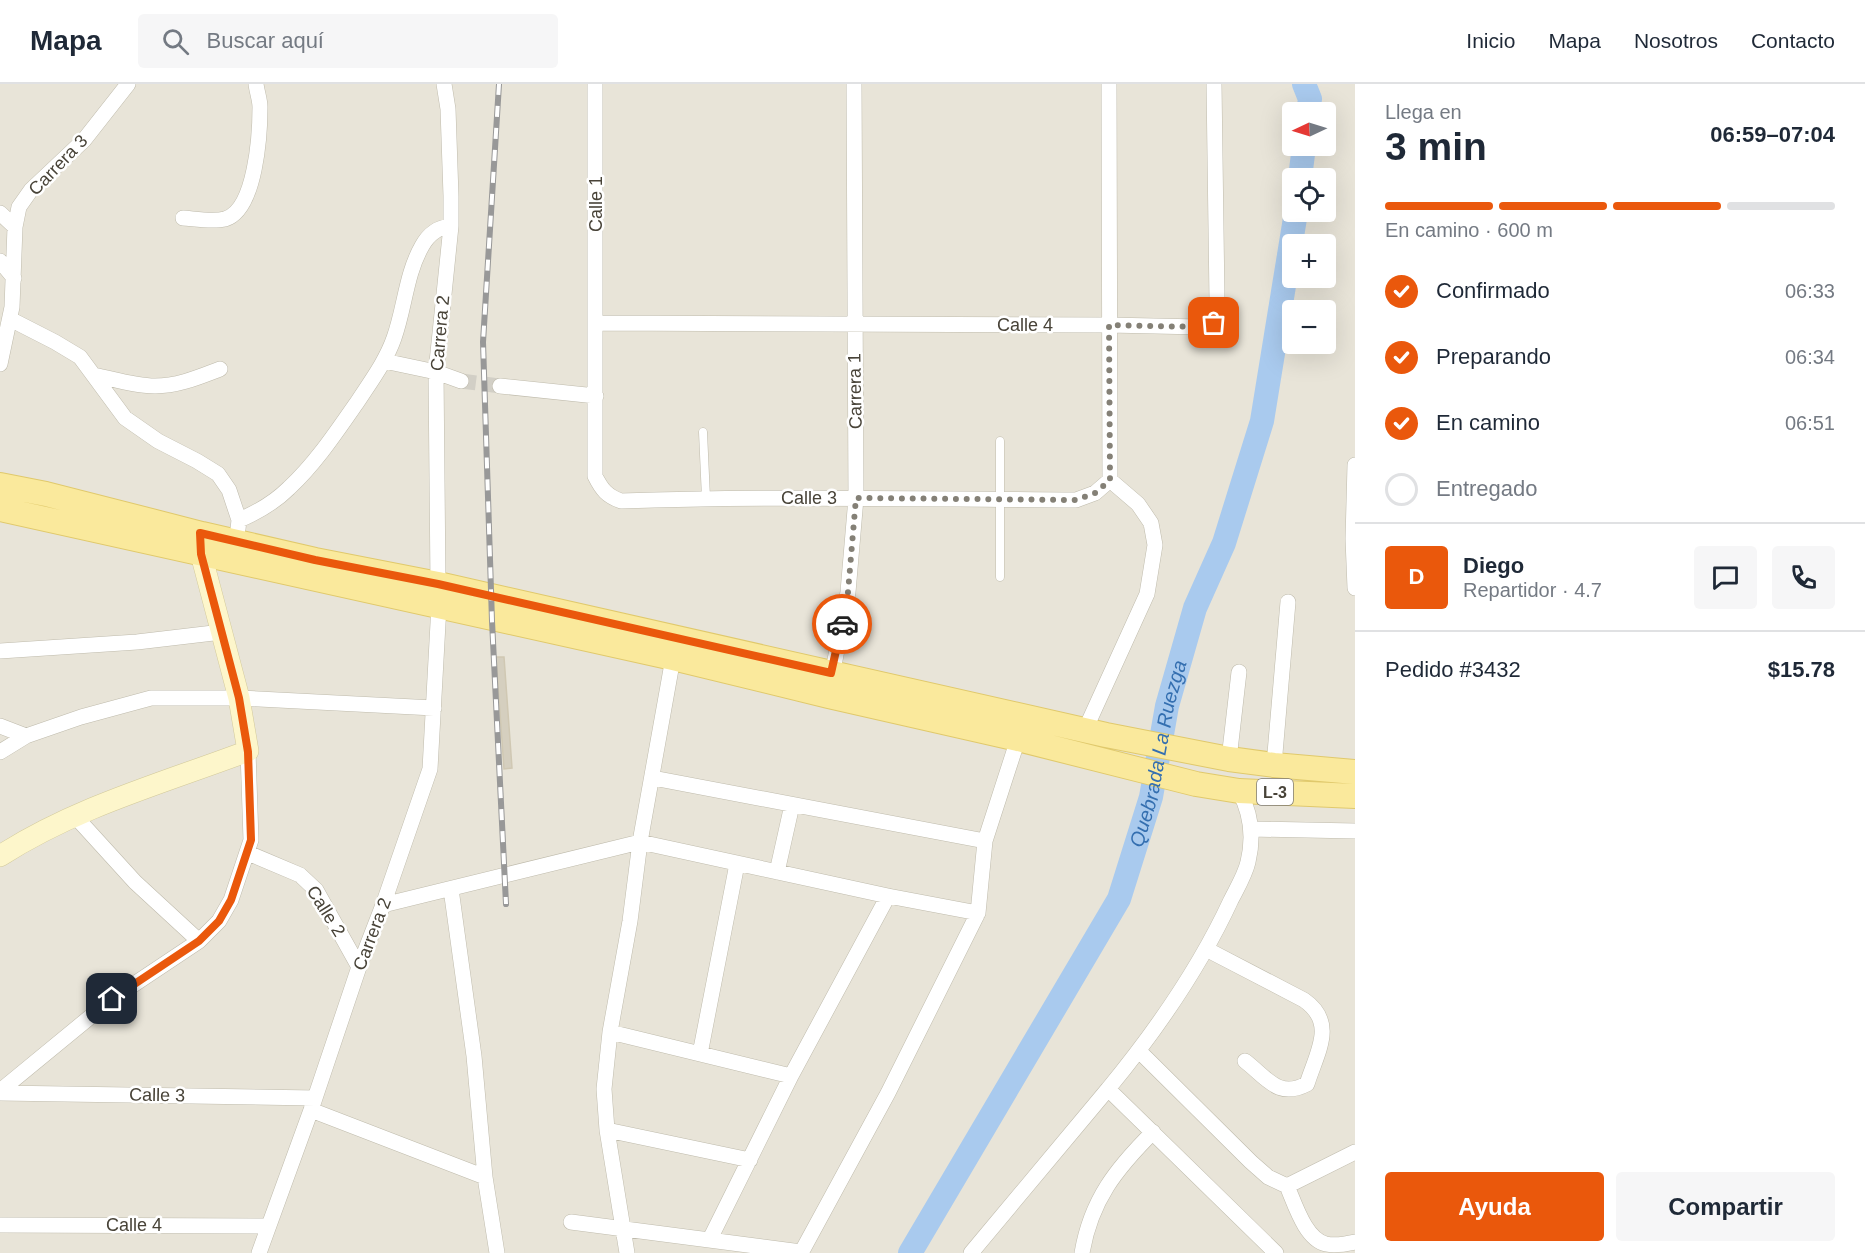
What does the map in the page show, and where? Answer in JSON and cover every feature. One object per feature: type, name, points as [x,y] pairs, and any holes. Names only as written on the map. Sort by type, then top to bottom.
[{"type":"main road","name":"L-3","points":[[0,484],[46,494],[200,544]]},
{"type":"main road","name":"L-3","points":[[0,509],[200,544],[235,541],[315,560],[674,658],[1095,732],[1230,759],[1353,771]]},
{"type":"main road","points":[[0,856],[27,838],[74,814],[248,752],[239,698],[200,544]]},
{"type":"main road","name":"L-3","points":[[439,594],[830,685],[1018,739],[1196,784],[1239,791],[1355,796]]},
{"type":"street","name":"Carrera 3","points":[[0,364],[14,278],[15,227],[19,207],[31,190],[84,140],[128,84]]},
{"type":"street","points":[[183,218],[226,219],[238,211],[243,202],[248,192],[256,159],[260,105],[256,84]]},
{"type":"street","name":"Carrera 2","points":[[259,1253],[430,769],[439,594],[436,372],[451,226],[448,110],[444,84]]},
{"type":"street","name":"Calle 1","points":[[596,84],[597,323]]},
{"type":"street","name":"Carrera 1","points":[[830,685],[848,592],[856,498],[854,84]]},
{"type":"street","points":[[1095,732],[1147,594],[1155,545],[1151,524],[1138,504],[1110,480],[1109,84]]},
{"type":"street","name":"Calle 4","points":[[597,323],[1200,327],[1214,323],[1217,316],[1214,84]]},
{"type":"street","points":[[0,213],[15,227]]},
{"type":"street","points":[[235,541],[301,475],[338,430],[384,361],[394,340],[405,305],[411,267],[424,243],[438,228],[451,226]]},
{"type":"street","points":[[0,261],[14,278]]},
{"type":"street","points":[[7,311],[80,357],[125,418],[158,441],[197,460],[218,474],[230,490],[235,541]]},
{"type":"street","name":"Calle 3","points":[[597,323],[595,476],[609,497],[621,501],[706,498],[1076,500],[1095,493],[1110,480]]},
{"type":"street","points":[[384,361],[436,372],[461,381]]},
{"type":"street","points":[[93,375],[156,386],[194,379],[220,369]]},
{"type":"street","points":[[500,386],[596,396]]},
{"type":"street","points":[[1355,465],[1353,539],[1355,588]]},
{"type":"street","points":[[1274,765],[1288,602]]},
{"type":"street","points":[[0,651],[137,642],[222,632]]},
{"type":"street","points":[[627,1253],[607,1130],[604,1089],[610,1032],[630,921],[640,842],[674,658]]},
{"type":"street","points":[[1230,759],[1239,672]]},
{"type":"street","points":[[0,752],[26,736],[81,717],[151,698],[239,698],[434,708]]},
{"type":"street","points":[[0,726],[26,736]]},
{"type":"street","points":[[572,1222],[801,1253],[888,1093],[978,913],[985,841],[1018,739]]},
{"type":"street","points":[[0,1092],[112,999],[199,941],[219,921],[231,900],[251,840],[248,752]]},
{"type":"street","points":[[653,778],[985,841]]},
{"type":"street","points":[[971,1253],[1139,1051],[1206,949],[1248,864],[1250,815],[1239,791]]},
{"type":"street","points":[[777,872],[792,805]]},
{"type":"street","points":[[74,814],[135,882],[199,941]]},
{"type":"street","points":[[1251,829],[1355,831]]},
{"type":"street","points":[[383,905],[640,842],[888,896],[978,913]]},
{"type":"street","name":"Calle 2","points":[[248,853],[300,875],[316,890],[359,967]]},
{"type":"street","points":[[700,1054],[736,864]]},
{"type":"street","points":[[451,889],[474,1056],[485,1177],[497,1253]]},
{"type":"street","points":[[710,1239],[791,1076],[888,896]]},
{"type":"street","points":[[1206,949],[1304,1000],[1315,1008],[1321,1017],[1323,1035],[1307,1084],[1295,1090],[1281,1090],[1245,1061]]},
{"type":"street","points":[[610,1032],[791,1076]]},
{"type":"street","points":[[1139,1051],[1251,1162],[1268,1177],[1287,1186],[1307,1228],[1315,1238],[1325,1244],[1341,1245],[1355,1242]]},
{"type":"street","points":[[1108,1089],[1276,1253]]},
{"type":"street","name":"Calle 3","points":[[0,1092],[313,1104]]},
{"type":"street","points":[[313,1104],[485,1177]]},
{"type":"street","points":[[607,1130],[750,1160]]},
{"type":"street","points":[[1082,1253],[1085,1233],[1102,1192],[1131,1154],[1153,1132]]},
{"type":"street","points":[[1287,1186],[1355,1152]]},
{"type":"street","name":"Calle 4","points":[[0,1225],[268,1226]]},
{"type":"lane","points":[[703,432],[706,498]]},
{"type":"lane","points":[[1000,441],[1000,578]]},
{"type":"shaded area","points":[[0,84],[1355,84],[1355,1253],[0,1253]]},
{"type":"building","points":[[496,657],[504,657],[512,768],[504,769]]},
{"type":"waterway","name":"Quebrada La Ruezga","points":[[1304,84],[1310,102]]},
{"type":"waterway","name":"Quebrada La Ruezga","points":[[1301,168],[1303,156]]},
{"type":"waterway","name":"Quebrada La Ruezga","points":[[910,1253],[1119,899],[1151,797],[1167,706],[1195,608],[1224,543],[1262,421],[1294,222]]},
{"type":"tunnel","points":[[461,381],[500,386]]},
{"type":"railway","points":[[499,84],[483,342],[492,621],[506,904]]},
{"type":"way so far","points":[[842,624],[848,592],[856,498],[1076,500],[1095,493],[1110,480],[1109,325],[1200,327],[1214,323]]},
{"type":"route","points":[[112,999],[199,941],[219,921],[231,900],[251,840],[248,752],[239,698],[201,554],[200,533],[831,673],[842,624]]}]
